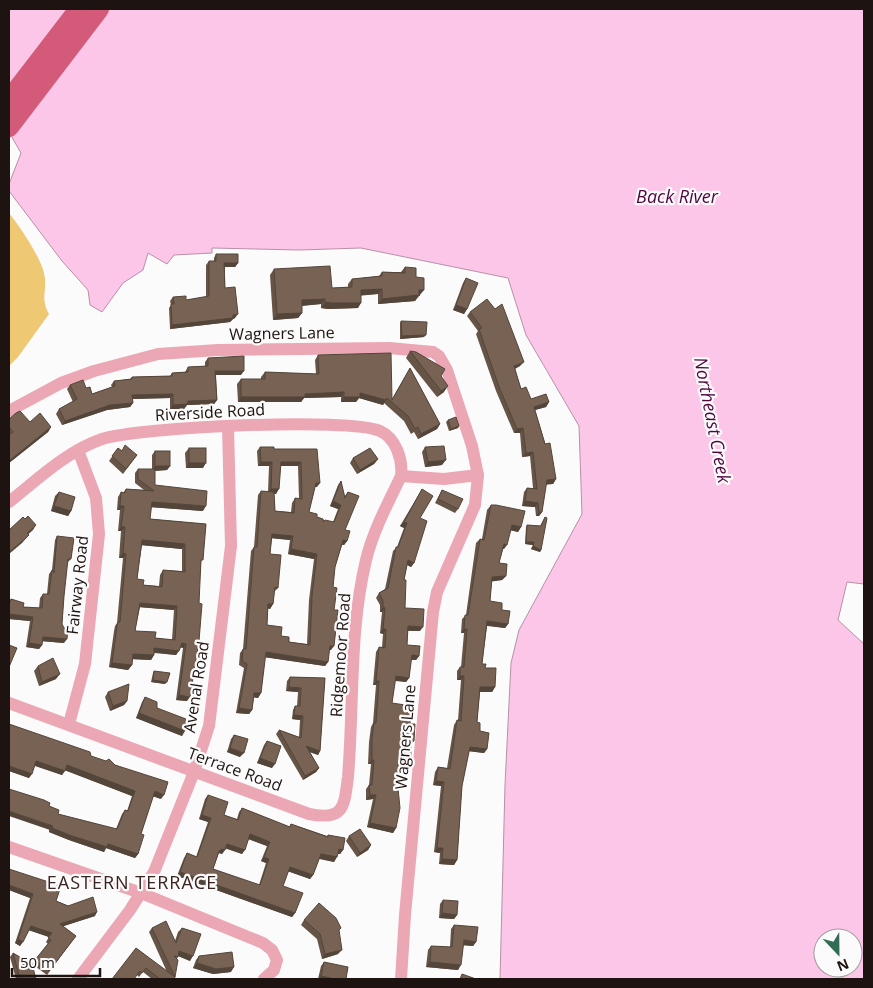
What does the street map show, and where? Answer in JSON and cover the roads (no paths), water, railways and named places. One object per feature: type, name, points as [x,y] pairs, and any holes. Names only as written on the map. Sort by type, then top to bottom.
[{"type":"main road","points":[[9,100],[79,9]]},
{"type":"main road","points":[[9,126],[99,9]]},
{"type":"street","name":"Wagners Lane","points":[[9,411],[61,383],[94,370],[158,354],[218,350],[424,349],[433,352],[444,362],[466,424],[476,458],[478,475],[475,504],[437,592],[424,690],[400,964],[401,979]]},
{"type":"street","name":"Riverside Road","points":[[9,502],[78,450],[117,434],[228,427],[363,426],[387,434],[395,446],[400,462],[401,476]]},
{"type":"street","name":"Avenal Road","points":[[78,979],[141,893],[163,850],[194,772],[212,708],[231,546],[228,427]]},
{"type":"street","name":"Fairway Road","points":[[69,724],[85,664],[98,534],[96,498],[78,450]]},
{"type":"street","points":[[401,476],[444,479],[478,475]]},
{"type":"street","name":"Ridgemoor Road","points":[[338,813],[345,796],[348,776],[354,632],[363,574],[371,542],[401,476]]},
{"type":"street","name":"Terrace Road","points":[[9,703],[310,814],[329,817],[338,813]]},
{"type":"street","points":[[9,847],[141,893],[263,943],[272,950],[277,960],[274,970],[264,979]]},
{"type":"water","name":"Back River","points":[[9,9],[864,9],[864,584],[847,582],[838,620],[864,644],[864,979],[500,979],[505,785],[511,663],[519,630],[582,514],[579,426],[526,335],[508,278],[361,248],[299,250],[212,248],[212,253],[174,255],[167,264],[148,253],[143,270],[123,283],[102,312],[90,305],[88,290],[62,261],[9,191],[9,184],[21,153],[9,132]]},
{"type":"district","name":"EASTERN TERRACE","points":[[132,882]]},
{"type":"water label","name":"Northeast Creek","points":[[713,420]]}]
